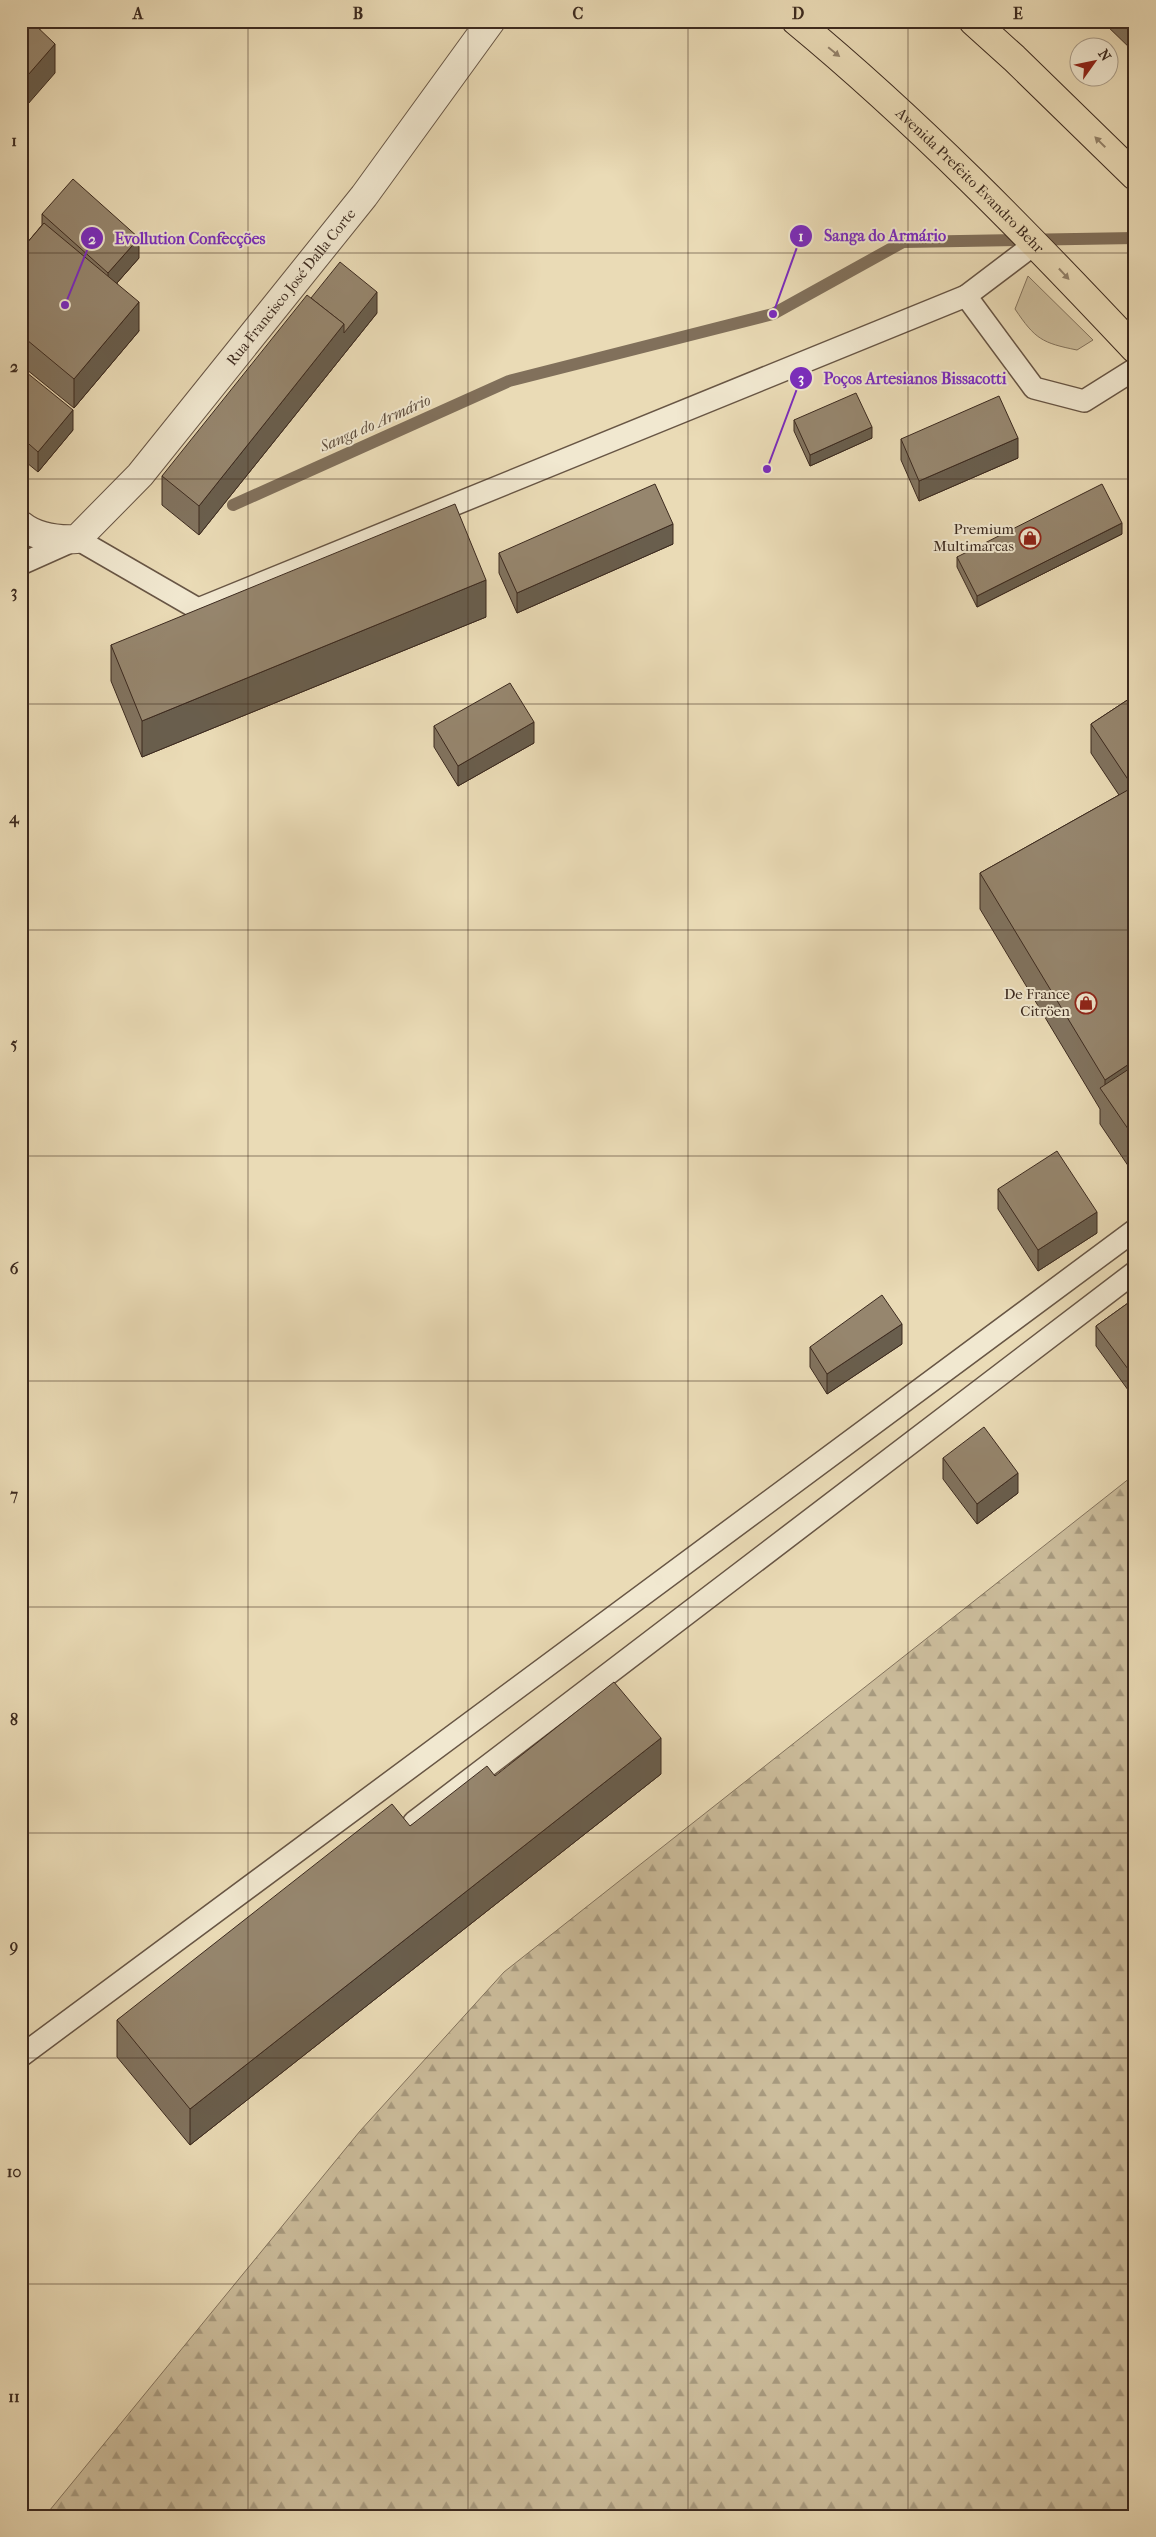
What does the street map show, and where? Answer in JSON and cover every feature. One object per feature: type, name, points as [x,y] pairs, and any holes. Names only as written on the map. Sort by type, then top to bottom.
[{"type":"highway","name":"Avenida Prefeito Evandro Behr","points":[[796,21],[846,62],[1036,244],[1135,349]]},
{"type":"highway","points":[[973,21],[1014,58],[1135,176]]},
{"type":"street","name":"Rua Francisco José Dalla Corte","points":[[77,540],[140,475],[321,250],[364,196],[491,21]]},
{"type":"street","points":[[21,525],[30,532],[56,540],[77,540]]},
{"type":"lane","points":[[21,564],[77,540],[198,609],[966,296],[1036,244]]},
{"type":"lane","points":[[966,296],[1034,388],[1084,400],[1135,369]]},
{"type":"lane","points":[[21,2056],[1135,1230]]},
{"type":"lane","points":[[414,1822],[1135,1272]]},
{"type":"green space","points":[[1028,276],[1093,340],[1077,350],[1047,342],[1034,333],[1015,309]]},
{"type":"green space","points":[[1135,1474],[1135,2516],[45,2516],[360,2131],[504,1972]]},
{"type":"building","points":[[21,21],[31,21],[55,44],[21,83]]},
{"type":"building","points":[[73,179],[139,238],[108,273],[42,214]]},
{"type":"building","points":[[44,223],[139,302],[74,379],[21,335],[21,250]]},
{"type":"building","points":[[340,262],[377,292],[344,333],[344,324],[311,298]]},
{"type":"building","points":[[307,295],[344,324],[199,506],[162,476]]},
{"type":"building","points":[[21,368],[73,410],[38,452],[21,437]]},
{"type":"building","points":[[856,393],[872,427],[810,455],[794,420]]},
{"type":"building","points":[[999,396],[1018,438],[919,481],[901,439]]},
{"type":"building","points":[[655,484],[673,524],[517,593],[499,553]]},
{"type":"building","points":[[1102,484],[1122,523],[977,596],[957,557]]},
{"type":"building","points":[[455,504],[486,580],[142,721],[111,645]]},
{"type":"building","points":[[510,683],[534,722],[458,766],[434,726]]},
{"type":"building","points":[[1135,695],[1135,786],[1133,787],[1091,724]]},
{"type":"building","name":"De France Citröen","points":[[1135,786],[1135,1060],[1105,1080],[980,873]]},
{"type":"building","points":[[1135,1065],[1135,1139],[1100,1088]]},
{"type":"building","points":[[1057,1151],[1097,1212],[1038,1250],[998,1189]]},
{"type":"building","points":[[882,1295],[902,1324],[827,1374],[810,1347]]},
{"type":"building","points":[[1135,1298],[1135,1371],[1131,1373],[1096,1326]]},
{"type":"building","points":[[984,1427],[1018,1473],[977,1504],[943,1458]]},
{"type":"building","points":[[614,1682],[661,1738],[190,2109],[117,2020],[392,1804],[410,1826],[487,1766],[495,1776]]},
{"type":"waterway","name":"Sanga do Armário","points":[[233,505],[509,381],[773,314],[903,242],[1135,238]]},
{"type":"place","name":"Evollution Confecções","points":[[65,305]]},
{"type":"place","name":"Sanga do Armário","points":[[773,314]]},
{"type":"place","name":"Poços Artesianos Bissacotti","points":[[767,469]]},
{"type":"place","name":"Premium Multimarcas","points":[[1030,538]]},
{"type":"place","name":"De France Citröen","points":[[1086,1003]]}]
